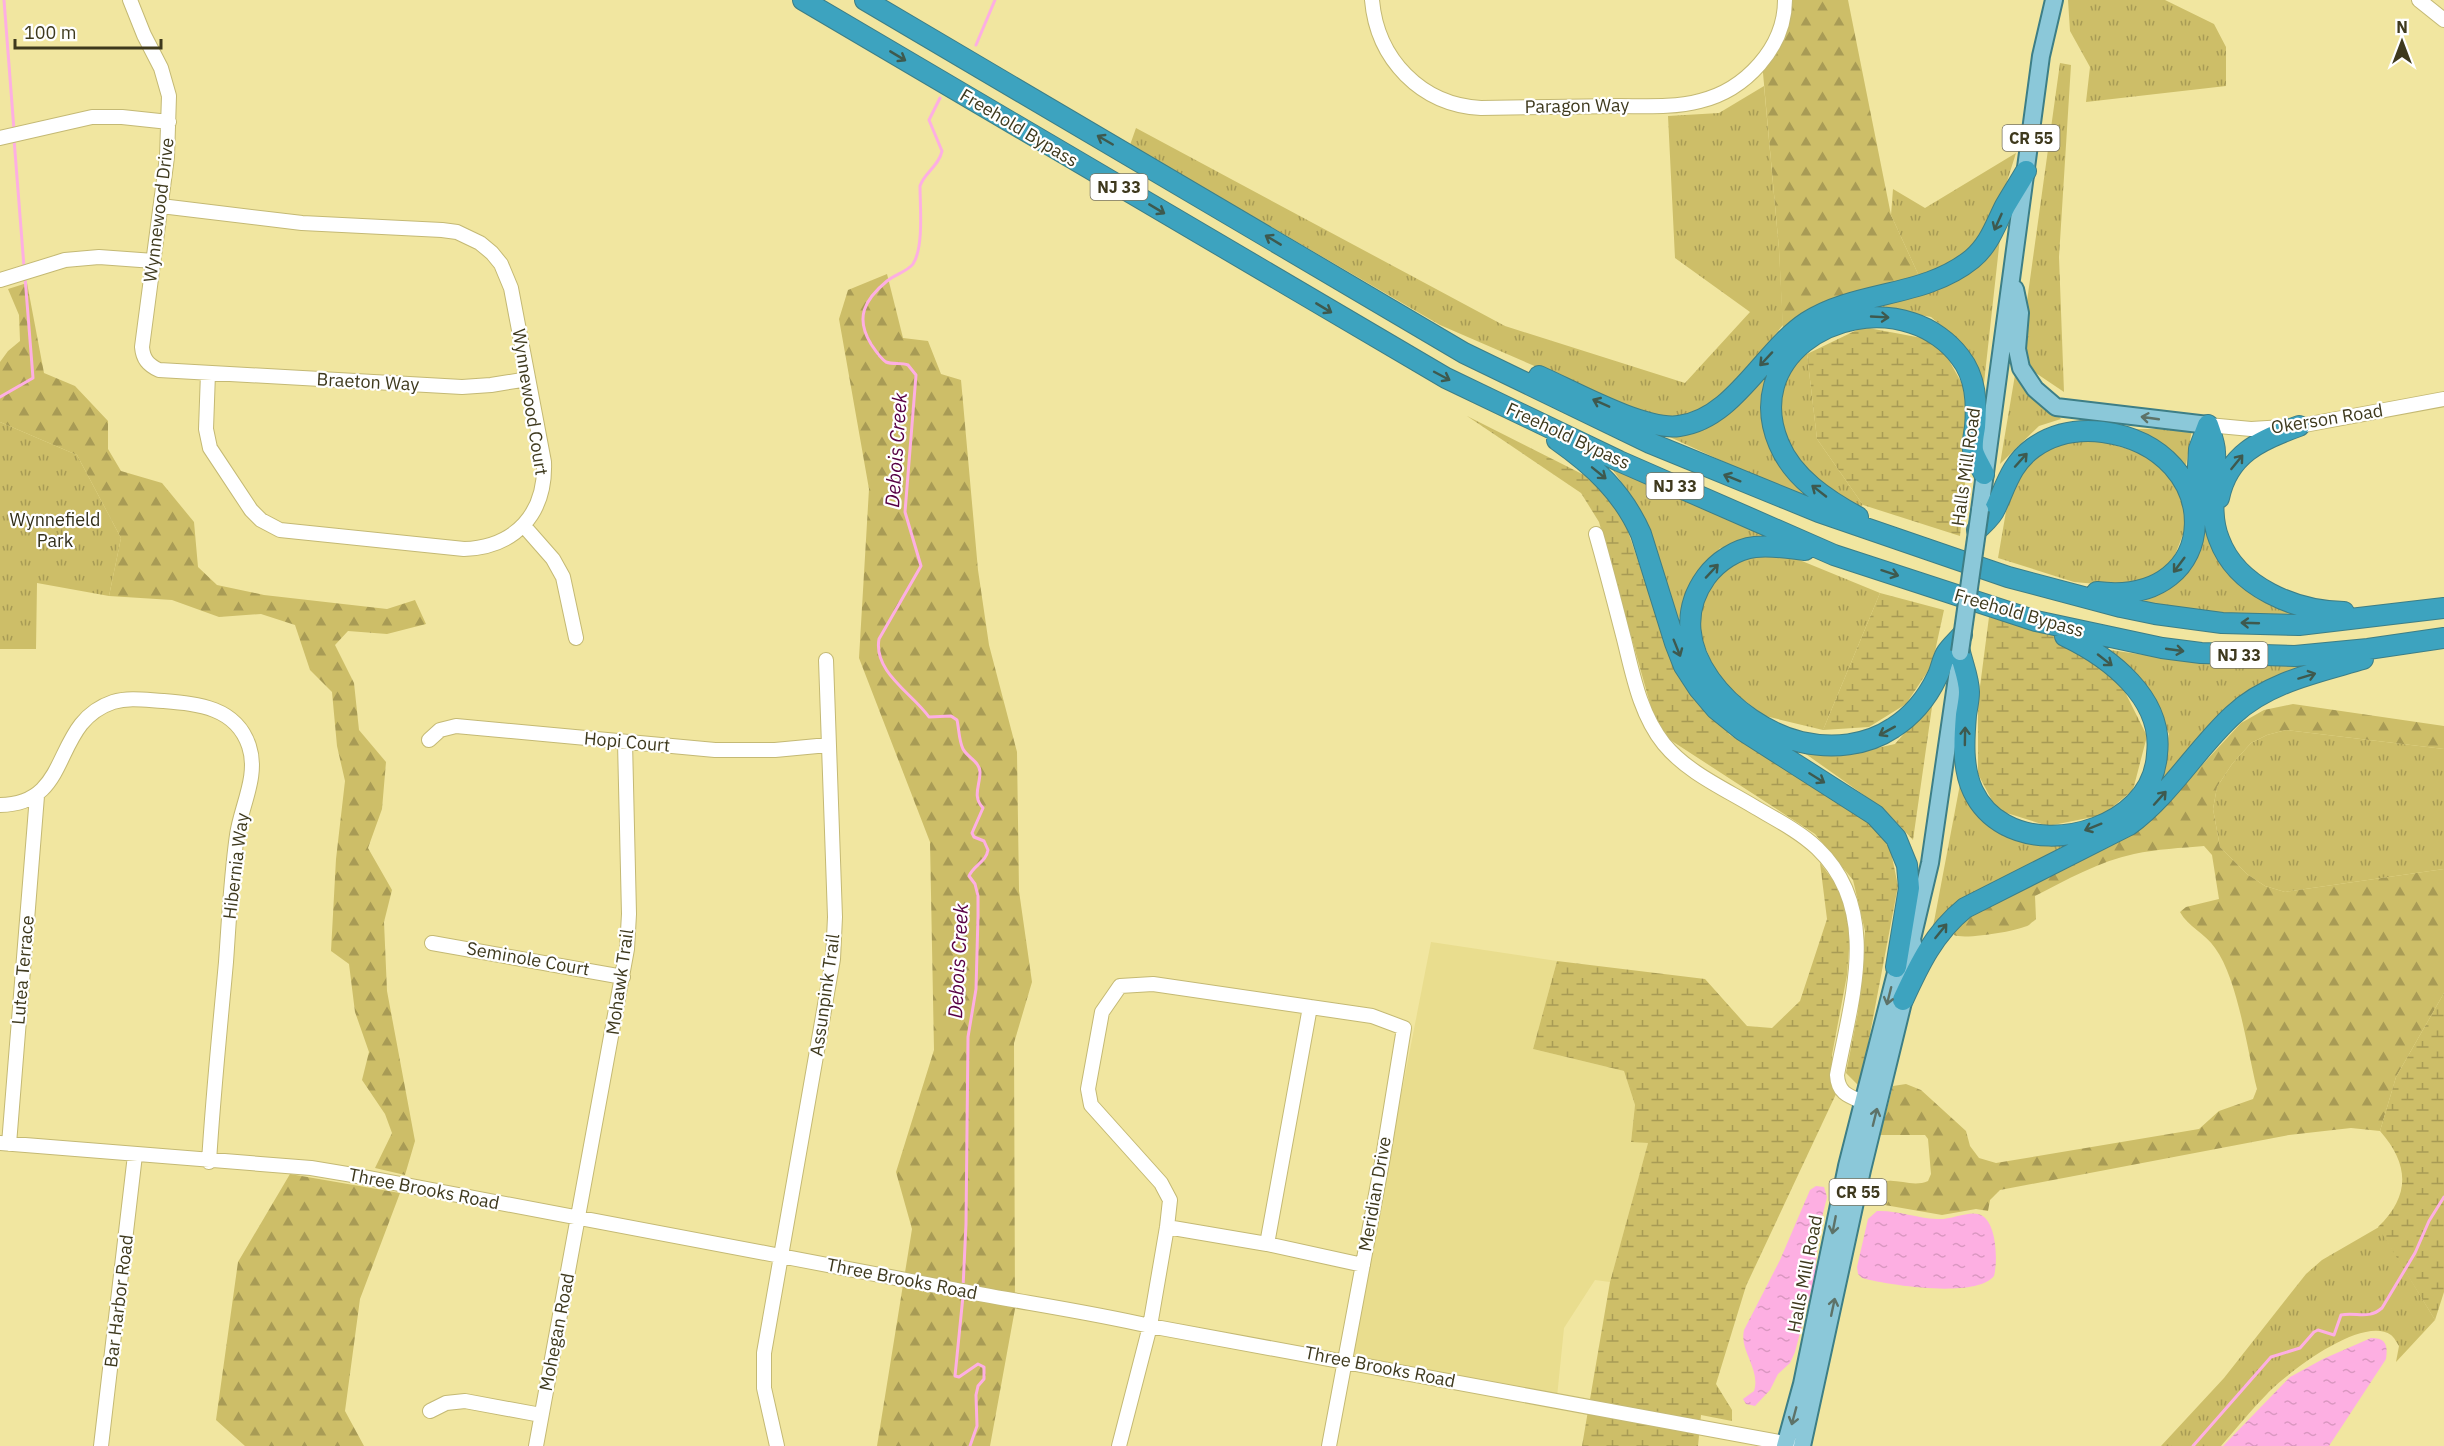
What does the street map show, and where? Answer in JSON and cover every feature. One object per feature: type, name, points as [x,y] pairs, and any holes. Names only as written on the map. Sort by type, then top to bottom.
[{"type":"highway","name":"Freehold Bypass","points":[[803,0],[1396,351],[1446,378],[1737,514],[1834,555],[2036,621],[2201,654],[2256,656],[2326,654],[2444,638]]},
{"type":"highway","name":"Freehold Bypass","points":[[865,0],[1377,303],[1464,352],[1623,431],[1732,479],[1905,543],[2008,577],[2121,607],[2222,622],[2299,625],[2444,608]]},
{"type":"highway","points":[[1377,303],[1645,423],[1667,427],[1686,425],[1704,419],[1724,405],[1785,339],[1810,320],[1836,309],[1933,281],[1964,265],[1983,248],[1995,231],[2026,171]]},
{"type":"highway","points":[[1905,543],[1822,494],[1795,468],[1780,446],[1772,414],[1774,390],[1787,359],[1804,341],[1827,327],[1871,316],[1902,320],[1944,340],[1962,358],[1973,382],[1975,408],[1973,451],[1984,474]]},
{"type":"highway","points":[[1518,413],[1562,443],[1606,479],[1624,501],[1641,534],[1684,666],[1716,709],[1742,730],[1875,815],[1896,838],[1907,865],[1909,888],[1896,968]]},
{"type":"highway","points":[[2208,425],[2215,450],[2215,516],[2218,539],[2231,561],[2249,580],[2270,594],[2298,605],[2333,612],[2413,613]]},
{"type":"highway","points":[[2008,577],[2110,594],[2141,591],[2163,582],[2180,565],[2188,552],[2195,527],[2199,449],[2208,425]]},
{"type":"highway","points":[[2215,516],[2221,489],[2235,460],[2256,444],[2299,426]]},
{"type":"highway","points":[[1977,530],[2009,475],[2019,461],[2033,448],[2064,433],[2090,431],[2136,441],[2170,463],[2179,472],[2190,492],[2195,512],[2195,527]]},
{"type":"highway","points":[[1834,555],[1775,546],[1749,548],[1726,558],[1714,567],[1702,582],[1692,609],[1693,642],[1707,676],[1731,705],[1754,722],[1790,740],[1824,746],[1856,743],[1883,734],[1908,717],[1930,690],[1957,646]]},
{"type":"highway","points":[[1957,646],[1969,692],[1965,732],[1966,766],[1973,791],[1986,811],[2006,825],[2034,834],[2063,835],[2095,827],[2129,808],[2148,784],[2157,755],[2155,725],[2145,702],[2122,674],[2088,647],[2036,621]]},
{"type":"highway","points":[[1903,1000],[1925,954],[1951,920],[1986,897],[2129,825],[2152,806],[2233,715],[2254,699],[2297,679],[2362,659],[2444,638]]},
{"type":"main road","name":"Halls Mill Road","points":[[1987,511],[1984,474],[2013,276],[2042,47],[2054,0]]},
{"type":"main road","points":[[2013,276],[2020,313],[2017,349],[2021,368],[2035,389],[2056,406],[2208,425]]},
{"type":"main road","name":"Halls Mill Road","points":[[1793,1445],[1817,1384],[1864,1165],[1915,953],[1912,939],[1931,853],[1957,646],[1977,530]]},
{"type":"main road","name":"Halls Mill Road","points":[[1793,1445],[1836,1218],[1863,1102],[1896,968],[1902,951],[1912,939]]},
{"type":"main road","points":[[1815,1324],[1819,1332],[1819,1342],[1812,1378],[1817,1384]]},
{"type":"street","name":"Wynnewood Drive","points":[[130,0],[165,79],[169,96],[169,122],[161,206],[142,347],[146,360],[159,370],[208,373]]},
{"type":"street","name":"Paragon Way","points":[[1372,0],[1376,25],[1385,48],[1392,60],[1412,81],[1440,99],[1481,108],[1674,105],[1714,97],[1735,86],[1762,62],[1781,27],[1785,0]]},
{"type":"street","points":[[2419,0],[2444,20]]},
{"type":"street","points":[[0,138],[92,117],[122,117],[169,122]]},
{"type":"street","name":"Wynnewood Court","points":[[161,206],[302,224],[442,230],[468,236],[492,253],[507,276],[528,379],[544,475],[540,498],[524,526],[494,544],[464,549],[290,532],[272,527],[251,510],[210,448],[206,429],[208,373]]},
{"type":"street","points":[[0,280],[65,260],[99,257],[154,261]]},
{"type":"street","name":"Braeton Way","points":[[208,373],[462,387],[491,386],[528,379]]},
{"type":"street","name":"Okerson Road","points":[[2208,425],[2251,429],[2299,426],[2444,399]]},
{"type":"street","points":[[524,526],[553,559],[563,577],[576,638]]},
{"type":"street","points":[[1596,534],[1638,691],[1646,716],[1657,735],[1671,752],[1694,771],[1808,840],[1828,859],[1844,884],[1855,916],[1858,952],[1837,1084],[1843,1093],[1863,1102]]},
{"type":"street","name":"Assunpink Trail","points":[[777,1446],[762,1370],[833,959],[835,917],[826,660]]},
{"type":"street","name":"Hibernia Way","points":[[37,796],[50,782],[71,739],[84,720],[96,710],[117,701],[136,699],[208,706],[227,716],[236,724],[246,740],[251,755],[251,776],[237,835],[209,1162]]},
{"type":"street","name":"Hopi Court","points":[[429,740],[440,730],[456,726],[746,751],[828,745]]},
{"type":"street","name":"Mohawk Trail","points":[[579,1218],[623,977],[629,914],[625,742]]},
{"type":"street","points":[[0,805],[17,804],[37,796]]},
{"type":"street","name":"Lutea Terrace","points":[[4,1144],[37,796]]},
{"type":"street","name":"Seminole Court","points":[[432,943],[623,977]]},
{"type":"street","points":[[1119,1446],[1150,1326],[1170,1200],[1161,1184],[1091,1106],[1088,1089],[1102,1012],[1120,986],[1153,984],[1310,1006],[1267,1244]]},
{"type":"street","name":"Meridian Drive","points":[[1310,1006],[1372,1016],[1404,1028],[1329,1446]]},
{"type":"street","name":"Three Brooks Road","points":[[4,1144],[209,1162],[311,1168],[1793,1445]]},
{"type":"street","name":"Bar Harbor Road","points":[[101,1446],[135,1155]]},
{"type":"street","name":"Mohegan Road","points":[[536,1446],[579,1218]]},
{"type":"street","points":[[1167,1227],[1267,1244],[1363,1265]]},
{"type":"street","points":[[430,1411],[446,1403],[465,1401],[541,1415]]},
{"type":"shaded area","points":[[1431,942],[1557,961],[1533,1049],[1624,1071],[1635,1105],[1631,1141],[1648,1143],[1610,1282],[1595,1280],[1564,1328],[1557,1397],[1350,1357]]},
{"type":"green space","points":[[1787,0],[1848,0],[1891,215],[1919,276],[1783,332],[1779,249],[1762,62]]},
{"type":"green space","points":[[2068,0],[2165,0],[2214,24],[2226,47],[2226,86],[2086,102],[2090,67],[2070,31]]},
{"type":"green space","points":[[2060,63],[2071,65],[2059,257],[2064,392],[2027,367],[2023,330]]},
{"type":"green space","points":[[1764,86],[1779,249],[1783,325],[1724,397],[1686,418],[1654,418],[1440,325],[1130,145],[1136,128],[1505,326],[1685,383],[1750,312],[1675,258],[1668,116],[1719,113]]},
{"type":"green space","points":[[2016,153],[1998,210],[1976,240],[1960,259],[1919,276],[1891,215],[1893,189],[1925,208]]},
{"type":"green space","points":[[2000,238],[1983,392],[1961,342],[1931,317],[1866,305]]},
{"type":"green space","points":[[887,274],[903,338],[928,341],[941,374],[961,380],[978,570],[989,645],[1017,752],[1019,891],[1032,982],[1014,1043],[1015,1309],[990,1446],[877,1446],[912,1229],[896,1172],[934,1050],[930,842],[859,658],[869,489],[839,319],[848,290]]},
{"type":"green space","points":[[27,283],[44,373],[75,386],[108,421],[108,449],[121,471],[162,483],[194,522],[198,567],[217,585],[264,595],[387,609],[415,600],[426,624],[387,634],[348,631],[335,645],[354,683],[359,730],[386,762],[382,809],[368,848],[392,890],[384,922],[387,991],[415,1141],[405,1175],[375,1168],[392,1133],[385,1114],[362,1080],[369,1052],[355,1012],[349,964],[331,951],[336,859],[345,781],[337,746],[332,692],[310,670],[295,625],[261,614],[219,617],[172,600],[109,596],[121,538],[77,455],[0,422],[0,362],[20,341],[19,315],[8,289]]},
{"type":"green space","points":[[1863,327],[1938,341],[1973,403],[1960,536],[1863,505],[1817,439],[1807,354]]},
{"type":"green space","points":[[1797,353],[1807,354],[1817,439],[1863,505],[1856,509],[1803,467],[1780,428],[1776,405]]},
{"type":"green space","points":[[1770,366],[1764,422],[1787,468],[1812,502],[1661,433],[1720,421]]},
{"type":"green space","points":[[2016,369],[2061,419],[2039,426],[2000,464]]},
{"type":"green space","points":[[1467,416],[1598,482],[1623,517],[1681,678],[1730,735],[1842,800],[1889,842],[1898,886],[1860,1087],[1846,1073],[1858,1012],[1865,931],[1853,880],[1815,834],[1658,732],[1599,522],[1581,493]]},
{"type":"green space","name":"Wynnefield Park","points":[[0,422],[77,455],[121,538],[109,596],[37,583],[36,649],[0,649]]},
{"type":"green space","points":[[2129,429],[2192,429],[2186,465]]},
{"type":"green space","points":[[2086,437],[2149,455],[2178,480],[2189,519],[2173,560],[2149,581],[2119,586],[2074,582],[1998,558],[2009,494],[2020,473],[2041,450]]},
{"type":"green space","points":[[1613,470],[1775,536],[1720,548],[1687,591],[1677,626],[1637,505]]},
{"type":"green space","points":[[2207,529],[2216,553],[2251,594],[2312,617],[2209,614],[2137,601],[2178,579]]},
{"type":"green space","points":[[1780,552],[1880,593],[1823,730],[1765,716],[1720,682],[1697,628],[1706,586],[1724,564],[1755,553]]},
{"type":"green space","points":[[1880,593],[1944,610],[1932,665],[1906,704],[1869,727],[1823,730]]},
{"type":"green space","points":[[1989,617],[2059,637],[2121,684],[2147,736],[2133,790],[2103,815],[2048,826],[1997,810],[1978,774],[1978,702]]},
{"type":"green space","points":[[2110,650],[2187,661],[2304,666],[2157,787],[2169,734],[2150,695]]},
{"type":"green space","points":[[1933,700],[1913,840],[1885,810],[1803,752],[1854,753],[1895,744]]},
{"type":"green space","points":[[2293,704],[2444,726],[2444,749],[2286,730],[2267,735],[2251,743],[2232,764],[2217,787],[2213,809],[2220,847],[2247,874],[2265,886],[2285,892],[2444,869],[2444,993],[2396,1077],[2380,1131],[2351,1128],[2289,1135],[2000,1190],[1990,1200],[1988,1211],[1976,1209],[1942,1215],[1879,1204],[1872,1196],[1874,1185],[1888,1181],[1921,1183],[1928,1181],[1931,1174],[1928,1139],[1925,1135],[1880,1135],[1893,1086],[1906,1084],[1921,1090],[1966,1131],[1970,1146],[1979,1158],[1996,1163],[2199,1129],[2219,1111],[2253,1099],[2257,1089],[2230,978],[2215,948],[2187,922],[2180,912],[2186,907],[2219,899],[2212,855],[2204,846],[2143,852],[2109,861],[2035,896],[2036,919],[2029,925],[1992,934],[1954,935],[1955,927],[1963,917],[2179,790],[2241,723],[2264,710]]},
{"type":"green space","points":[[2286,730],[2444,749],[2444,869],[2285,892],[2265,886],[2247,874],[2220,847],[2213,809],[2217,787],[2232,764],[2251,743],[2267,735]]},
{"type":"green space","points":[[1961,779],[2008,837],[2088,839],[2001,880],[1933,927]]},
{"type":"green space","points":[[1820,863],[1838,887],[1851,922],[1847,975],[1832,1055],[1836,1094],[1746,1286],[1716,1384],[1732,1410],[1732,1421],[1701,1415],[1698,1446],[1582,1446],[1610,1282],[1648,1143],[1631,1142],[1635,1105],[1624,1071],[1533,1049],[1557,961],[1705,979],[1747,1026],[1772,1028],[1800,1001],[1827,919]]},
{"type":"green space","points":[[2444,993],[2444,1292],[2435,1320],[2378,1227],[2396,1203],[2401,1191],[2402,1179],[2397,1155],[2380,1131],[2396,1077]]},
{"type":"green space","points":[[290,1174],[400,1193],[360,1299],[345,1411],[364,1446],[245,1446],[216,1420],[238,1262]]},
{"type":"green space","points":[[2379,1227],[2435,1320],[2396,1362],[2399,1346],[2391,1335],[2378,1331],[2344,1339],[2307,1361],[2277,1385],[2221,1446],[2161,1446],[2224,1378],[2306,1274],[2322,1260]]},
{"type":"water","points":[[1816,1186],[1824,1187],[1827,1197],[1818,1234],[1815,1276],[1795,1352],[1790,1363],[1778,1374],[1770,1390],[1755,1406],[1746,1404],[1743,1399],[1754,1391],[1755,1375],[1744,1345],[1744,1330],[1780,1260],[1810,1190]]},
{"type":"water","points":[[1877,1211],[1937,1219],[1974,1213],[1984,1217],[1989,1223],[1995,1241],[1994,1276],[1984,1283],[1951,1289],[1910,1287],[1862,1278],[1858,1274],[1857,1267],[1868,1219]]},
{"type":"water","points":[[2371,1338],[2380,1339],[2385,1343],[2386,1359],[2329,1446],[2223,1446],[2290,1377],[2323,1359]]},
{"type":"waterway","points":[[4,0],[14,130]]},
{"type":"waterway","name":"Debois Creek","points":[[976,45],[995,0]]},
{"type":"waterway","name":"Debois Creek","points":[[940,98],[929,120],[942,151],[938,161],[920,186],[921,226],[916,257],[911,266],[879,288],[868,302],[863,318],[866,335],[882,358],[889,363],[908,365],[916,375],[905,512],[921,566],[879,639],[879,651],[888,672],[929,717],[951,716],[957,720],[963,749],[978,765],[980,772],[977,795],[983,808],[972,833],[974,837],[984,841],[988,850],[985,858],[969,876],[975,884],[978,896],[978,916],[976,989],[968,1037],[963,1288]]},
{"type":"waterway","points":[[14,139],[24,267]]},
{"type":"waterway","points":[[0,397],[33,378],[25,277]]},
{"type":"waterway","points":[[2193,1446],[2271,1357],[2300,1348],[2318,1330],[2334,1335],[2341,1315],[2367,1315],[2382,1308],[2415,1253],[2429,1221],[2444,1197]]},
{"type":"waterway","name":"Debois Creek","points":[[963,1296],[955,1376],[959,1377],[978,1364],[984,1367],[984,1379],[978,1386],[976,1395],[977,1426],[970,1446]]}]
